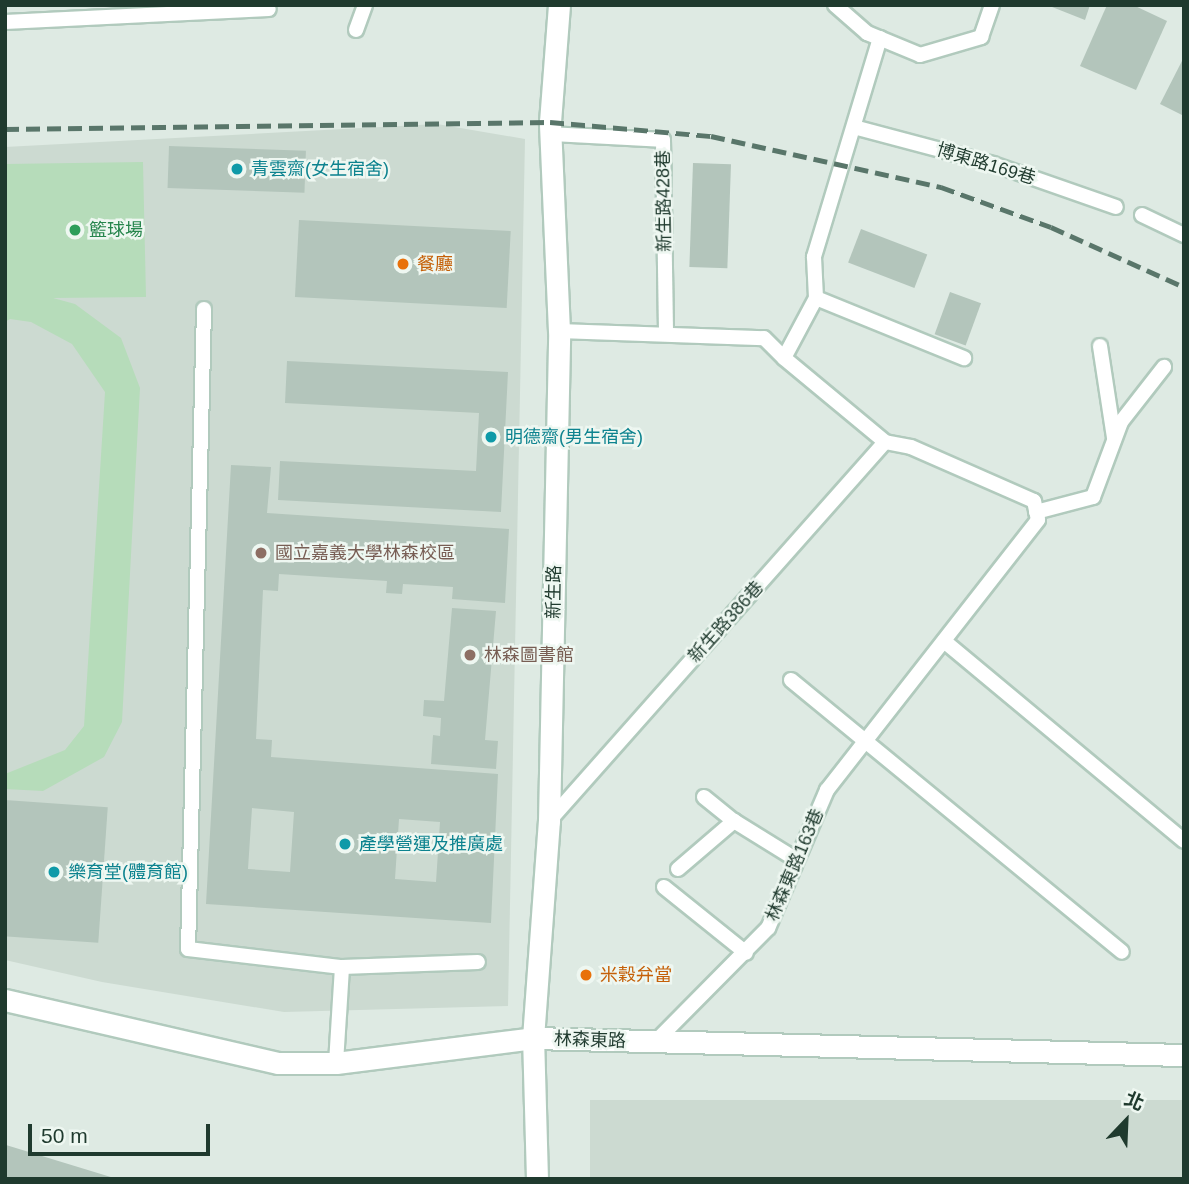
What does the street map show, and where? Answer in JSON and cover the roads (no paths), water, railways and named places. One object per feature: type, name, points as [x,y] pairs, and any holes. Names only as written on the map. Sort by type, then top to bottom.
[{"type":"main road","name":"新生路","points":[[537,1179],[533,1038],[549,821],[559,331],[550,134],[559,5]]},
{"type":"main road","name":"林森東路","points":[[5,1000],[278,1063],[336,1063],[533,1038],[1184,1055]]},
{"type":"lane","points":[[356,30],[365,5]]},
{"type":"lane","points":[[835,5],[880,38],[920,55],[981,37],[992,5]]},
{"type":"lane","points":[[5,22],[266,6]]},
{"type":"lane","points":[[784,358],[816,298],[814,257],[880,38]]},
{"type":"lane","name":"博東路169巷","points":[[853,127],[993,164],[1116,206]]},
{"type":"lane","name":"新生路428巷","points":[[550,134],[663,140],[666,332]]},
{"type":"lane","points":[[1142,215],[1184,235]]},
{"type":"lane","points":[[816,298],[964,358]]},
{"type":"lane","points":[[204,309],[188,949],[342,967],[478,962]]},
{"type":"lane","points":[[559,331],[666,332],[764,338],[784,358],[885,442],[911,447],[1034,501],[1036,512],[1093,496],[1121,422],[1164,367]]},
{"type":"lane","points":[[1100,346],[1114,440]]},
{"type":"lane","name":"新生路386巷","points":[[549,821],[885,442]]},
{"type":"lane","name":"林森東路163巷","points":[[654,1043],[768,928],[827,790],[1038,520],[1036,512]]},
{"type":"lane","points":[[944,641],[1184,841]]},
{"type":"lane","points":[[790,680],[1122,952]]},
{"type":"lane","points":[[704,797],[734,821],[797,860]]},
{"type":"lane","points":[[678,869],[734,821]]},
{"type":"lane","points":[[664,887],[746,953]]},
{"type":"lane","points":[[336,1063],[342,967]]},
{"type":"railway","points":[[5,129],[550,122],[711,136],[941,187],[1051,227],[1184,287]]},
{"type":"place","name":"青雲齋(女生宿舍)","points":[[237,169]]},
{"type":"place","name":"籃球場","points":[[75,230]]},
{"type":"place","name":"餐廳","points":[[403,264]]},
{"type":"place","name":"明德齋(男生宿舍)","points":[[491,437]]},
{"type":"place","name":"國立嘉義大學林森校區","points":[[261,553]]},
{"type":"place","name":"林森圖書館","points":[[470,655]]},
{"type":"place","name":"產學營運及推廣處","points":[[345,844]]},
{"type":"place","name":"樂育堂(體育館)","points":[[54,872]]},
{"type":"place","name":"米穀弁當","points":[[586,975]]}]
